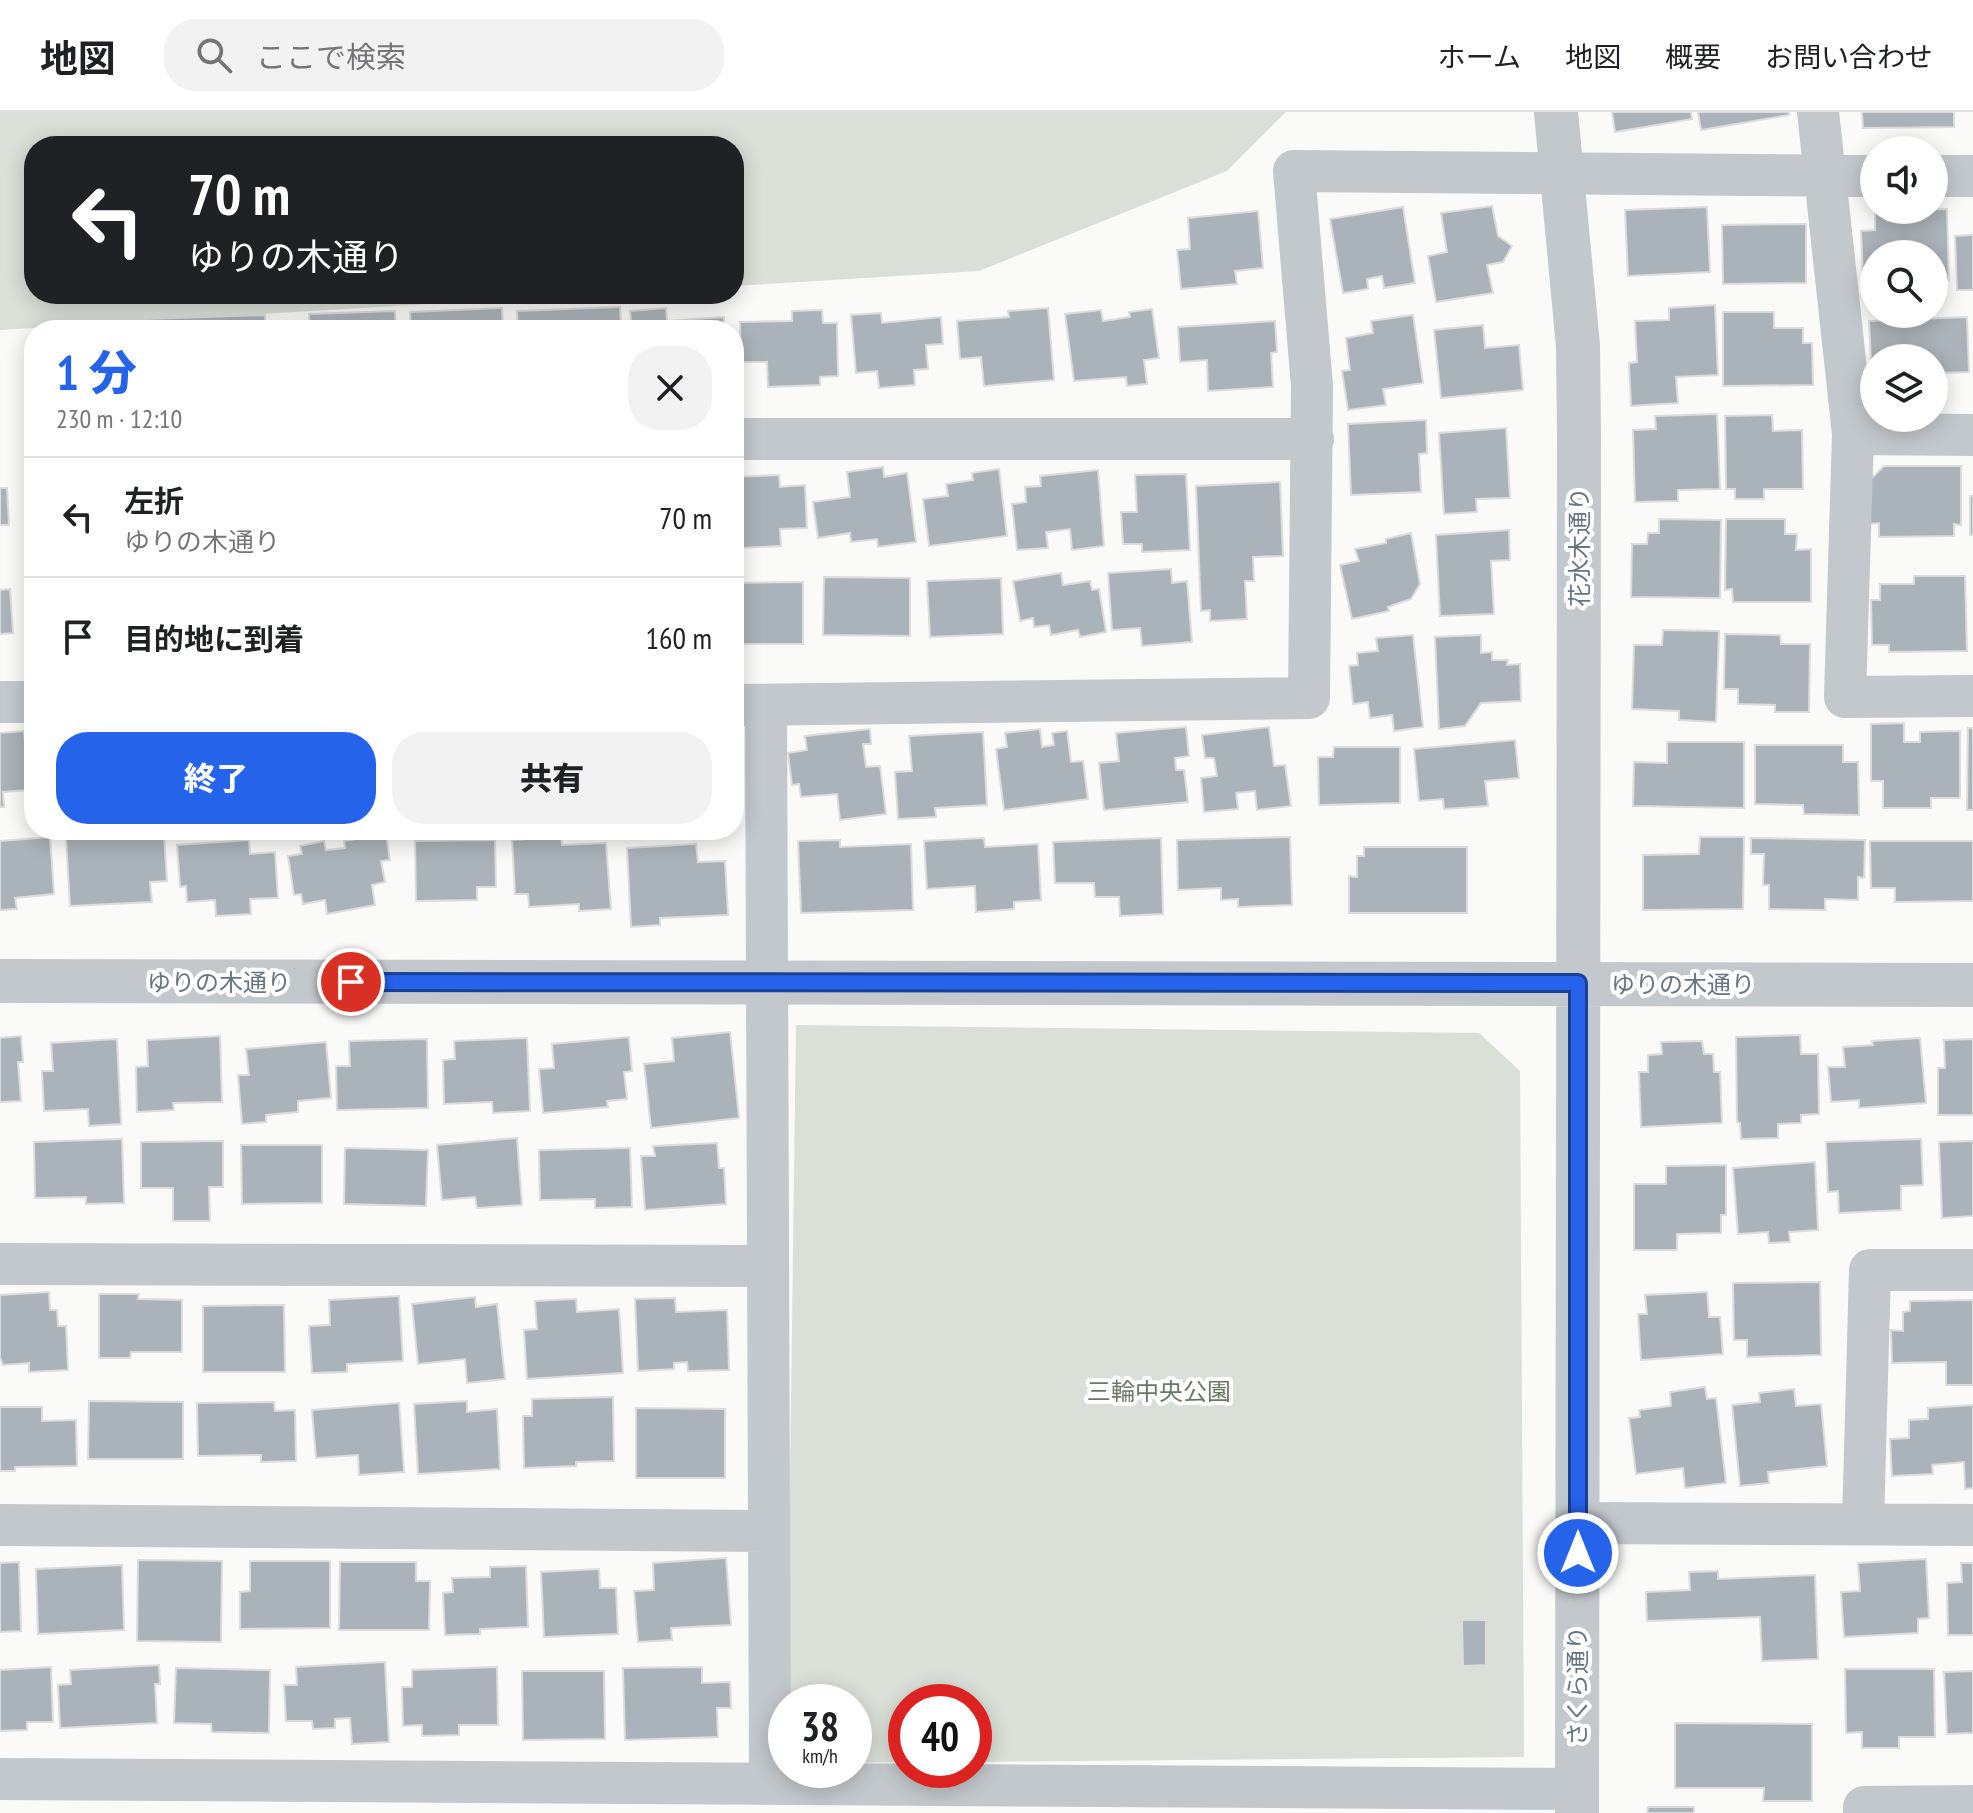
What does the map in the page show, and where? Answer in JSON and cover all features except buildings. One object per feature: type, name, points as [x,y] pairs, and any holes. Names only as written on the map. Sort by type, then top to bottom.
[{"type":"street","name":"花水木通り","points":[[1556,112],[1578,346],[1578,983]]},
{"type":"street","points":[[1818,112],[1853,434],[1845,697],[1973,696]]},
{"type":"street","points":[[770,1684],[766,983],[750,705],[1309,698],[1312,386],[1294,171],[1860,176]]},
{"type":"street","points":[[1948,176],[1973,176]]},
{"type":"street","points":[[1853,434],[1973,435]]},
{"type":"street","points":[[744,439],[1313,439]]},
{"type":"street","points":[[0,702],[24,702]]},
{"type":"street","name":"ゆりの木通り","points":[[0,981],[1973,985]]},
{"type":"street","name":"さくら通り","points":[[1577,1801],[1578,983]]},
{"type":"street","points":[[0,1264],[768,1266]]},
{"type":"street","points":[[1863,1524],[1870,1270],[1973,1270]]},
{"type":"street","points":[[1578,1523],[1973,1525]]},
{"type":"street","points":[[0,1525],[769,1531]]},
{"type":"street","points":[[0,1779],[425,1798],[768,1783]]},
{"type":"street","points":[[872,1785],[1577,1801]]},
{"type":"street","points":[[1864,1813],[1864,1807],[1973,1806]]},
{"type":"green space","points":[[0,112],[1286,112],[1227,171],[979,271],[744,285],[744,136],[24,136],[24,304],[429,304],[165,320],[24,320],[24,329],[0,330]]},
{"type":"green space","name":"三輪中央公園","points":[[796,1025],[1479,1033],[1520,1071],[1524,1757],[992,1762],[992,1684],[888,1684],[888,1762],[872,1763],[872,1684],[787,1684]]},
{"type":"route","points":[[351,982],[1578,983],[1578,1553]]}]
